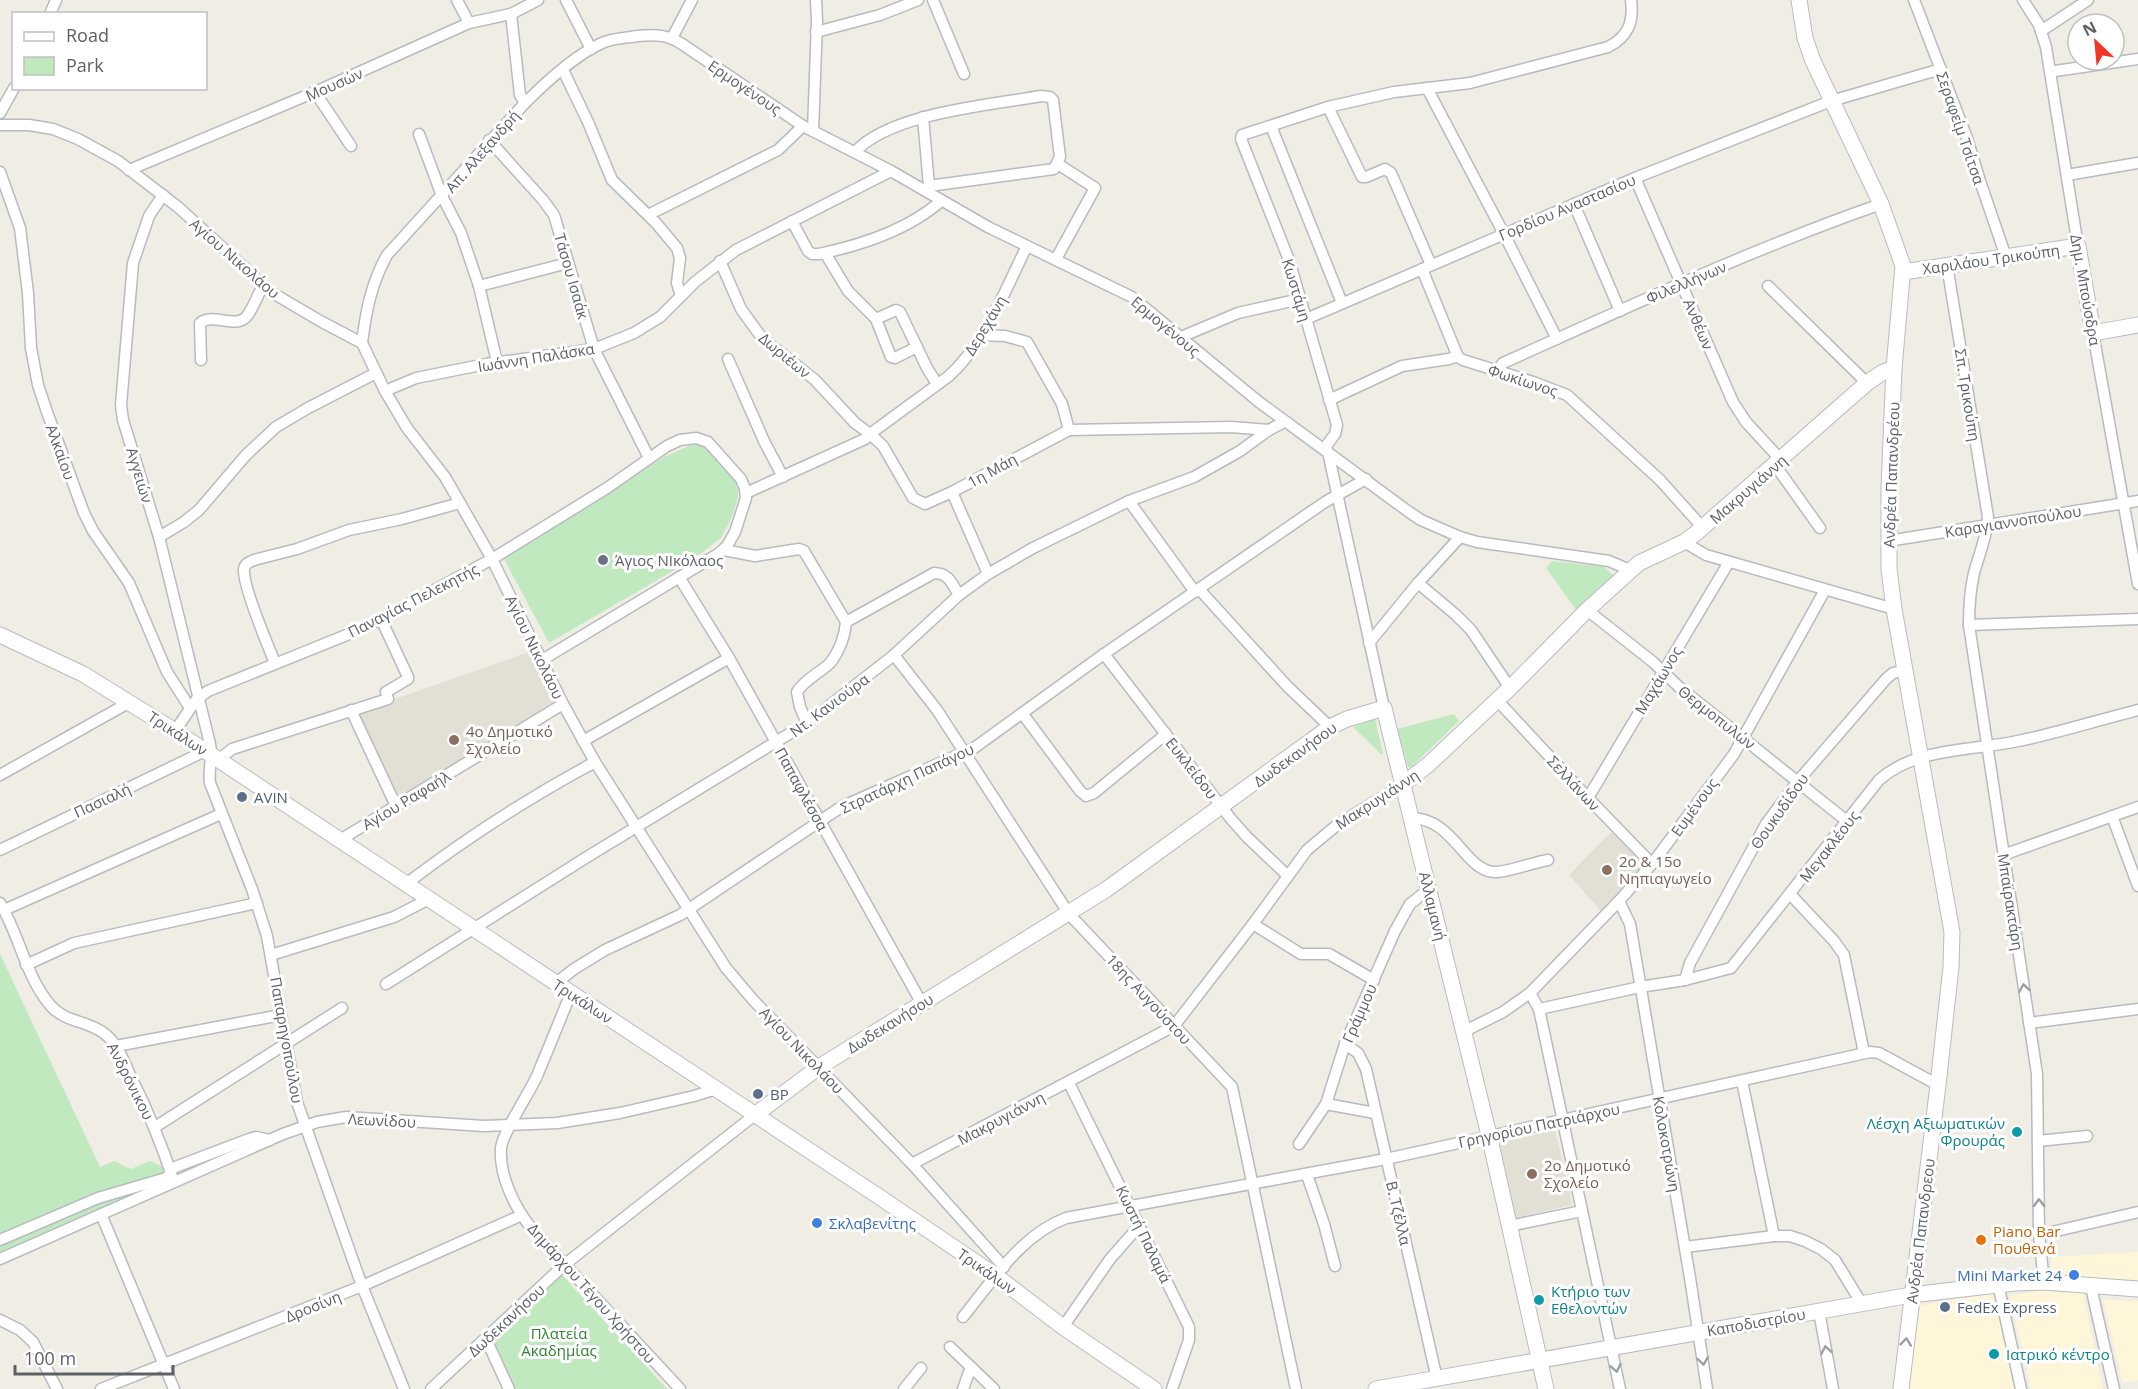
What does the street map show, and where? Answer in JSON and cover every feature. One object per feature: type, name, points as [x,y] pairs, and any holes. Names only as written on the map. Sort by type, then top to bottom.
[{"type":"main road","name":"Ανδρέα Παπανδρέου","points":[[1799,0],[1808,48],[1881,204],[1900,253],[1903,272],[1894,368],[1889,569],[1894,609],[1951,916],[1951,967]]},
{"type":"main road","name":"Χαριλάου Τρικούπη","points":[[1903,272],[2078,246]]},
{"type":"main road","name":"Δημ. Μπούσδρα","points":[[2078,246],[2092,333]]},
{"type":"main road","points":[[2092,333],[2138,325]]},
{"type":"main road","name":"Μακρυγιάννη","points":[[1402,785],[1429,764],[1510,688],[1630,570],[1649,557],[1684,542],[1703,528],[1867,383],[1894,368]]},
{"type":"main road","name":"Τρικάλων","points":[[0,635],[76,670],[175,731],[716,1089],[1000,1272],[1063,1327],[1154,1389]]},
{"type":"main road","name":"Δωδεκανήσου","points":[[756,1114],[819,1067],[1107,889],[1330,727],[1384,708]]},
{"type":"main road","name":"Αλλαμανή","points":[[1384,708],[1488,1136],[1546,1389]]},
{"type":"main road","name":"Ανδρέα Παπανδρεου","points":[[1901,1389],[1951,967]]},
{"type":"main road","name":"Καποδιστρίου","points":[[1376,1389],[1438,1384],[1540,1360],[1911,1295],[1998,1284],[2044,1282],[2138,1289]]},
{"type":"street","points":[[457,0],[469,22]]},
{"type":"street","name":"Μουσών","points":[[129,170],[315,92],[469,22],[511,14],[538,0]]},
{"type":"street","points":[[566,0],[591,49]]},
{"type":"street","points":[[672,38],[692,0]]},
{"type":"street","points":[[648,215],[777,150],[808,128],[816,32],[816,0]]},
{"type":"street","points":[[816,32],[880,15],[918,0]]},
{"type":"street","points":[[933,0],[964,74]]},
{"type":"street","points":[[1342,303],[1272,126],[1328,107],[1394,92],[1470,83],[1608,47],[1618,42],[1630,27],[1631,0]]},
{"type":"street","name":"Σεραφείμ Τσίτσα","points":[[1914,0],[1967,138],[2006,257]]},
{"type":"street","name":"Δημ. Μπούσδρα","points":[[2023,0],[2041,32],[2051,74],[2078,246]]},
{"type":"street","points":[[2041,32],[2088,0]]},
{"type":"street","points":[[511,14],[520,95],[525,103]]},
{"type":"street","name":"Απ. Αλεξανδρή","points":[[362,343],[370,294],[381,267],[395,245],[525,103],[563,70],[591,49],[605,42],[654,34],[672,38]]},
{"type":"street","name":"Ερμογένους","points":[[672,38],[808,128],[928,189],[941,201],[1027,246],[1132,297],[1284,422],[1421,520],[1460,537],[1492,545],[1610,561],[1630,570]]},
{"type":"street","points":[[2051,74],[2055,71],[2138,59]]},
{"type":"street","name":"Γορδίου Αναστασίου","points":[[1306,319],[1635,178],[1831,101],[1941,69]]},
{"type":"street","points":[[563,70],[612,180],[662,230],[680,253],[677,283],[681,296]]},
{"type":"street","points":[[1427,88],[1557,339]]},
{"type":"street","points":[[0,112],[13,90]]},
{"type":"street","points":[[315,92],[351,146]]},
{"type":"street","points":[[855,152],[869,139],[923,117],[1041,96],[1050,97],[1054,105],[1060,157],[1058,164],[1054,170],[1047,172],[928,189],[923,117]]},
{"type":"street","points":[[1328,107],[1362,177],[1385,169],[1391,172],[1457,356],[1402,366],[1329,400]]},
{"type":"street","name":"Αγίου Νικολάου","points":[[0,124],[53,129],[78,139],[118,161],[163,195],[263,285],[289,304],[362,343],[385,391],[407,428],[445,477],[492,559],[563,704],[595,762],[730,975],[912,1164],[1000,1272]]},
{"type":"street","name":"Κωστάμη","points":[[1272,126],[1242,135],[1241,139],[1289,260],[1337,429],[1326,450]]},
{"type":"street","points":[[419,134],[442,196],[461,233],[479,286],[497,362]]},
{"type":"street","name":"Τάσου Ισαάκ","points":[[489,140],[551,212],[560,231],[594,349],[649,458]]},
{"type":"street","points":[[2067,175],[2138,163]]},
{"type":"street","points":[[1056,259],[1095,188],[1058,164]]},
{"type":"street","name":"Ιωάννη Παλάσκα","points":[[385,391],[416,378],[497,362],[594,349],[649,325],[720,261],[744,245],[891,171]]},
{"type":"street","name":"Αλκαίου","points":[[0,172],[20,228],[28,293],[31,348],[46,412],[84,513],[93,531],[129,583],[166,672],[190,708]]},
{"type":"street","name":"Ανθέων","points":[[1635,178],[1733,402],[1778,462],[1820,528]]},
{"type":"street","name":"Αγγειών","points":[[163,195],[149,216],[133,263],[121,405],[123,420],[159,537],[212,756]]},
{"type":"street","points":[[792,221],[809,252],[816,255],[869,240],[899,228],[926,213],[941,201]]},
{"type":"street","points":[[1574,204],[1620,311]]},
{"type":"street","name":"Φιλελλήνων","points":[[1497,371],[1503,363],[1806,230],[1881,204]]},
{"type":"street","name":"Δερεχάνη","points":[[870,434],[960,365],[981,335],[1027,246]]},
{"type":"street","points":[[825,253],[848,291],[876,319],[891,357],[895,358],[917,347]]},
{"type":"street","name":"Δωριέων","points":[[720,261],[741,309],[762,338],[815,380],[855,423],[870,434]]},
{"type":"street","points":[[479,286],[568,263]]},
{"type":"street","name":"Σπ. Τρικούπη","points":[[1947,265],[1988,517],[1987,525]]},
{"type":"street","points":[[201,360],[200,323],[206,319],[243,320],[248,315],[263,285]]},
{"type":"street","points":[[1768,286],[1867,383]]},
{"type":"street","points":[[1181,337],[1239,313],[1300,298]]},
{"type":"street","points":[[876,319],[896,310],[900,312],[937,384]]},
{"type":"street","name":"Δημ. Μπούσδρα","points":[[2092,333],[2138,584]]},
{"type":"street","points":[[981,335],[1005,336],[1027,342],[1062,404],[1069,430]]},
{"type":"street","name":"Φωκίωνος","points":[[1457,356],[1463,360],[1557,390],[1571,398],[1660,480],[1703,528]]},
{"type":"street","points":[[728,359],[764,441],[783,477]]},
{"type":"street","points":[[159,537],[199,510],[246,455],[276,428],[308,408],[376,373]]},
{"type":"street","points":[[1269,430],[1284,422]]},
{"type":"street","name":"1η Μάη","points":[[870,434],[883,446],[911,494],[922,504],[952,492],[1069,430],[1231,427],[1269,430]]},
{"type":"street","name":"Ντ. Κανιούρα","points":[[386,984],[807,723],[894,656],[960,595],[988,574],[1033,548],[1130,501],[1194,477],[1240,452],[1269,430]]},
{"type":"street","points":[[746,493],[865,439],[870,434]]},
{"type":"street","points":[[542,660],[723,550],[735,532],[746,493],[741,479],[713,446],[692,437],[680,440],[649,458]]},
{"type":"street","name":"Αλλαμανή","points":[[1326,450],[1384,708]]},
{"type":"street","name":"Παναγίας Πελεκητής","points":[[175,731],[199,698],[219,686],[381,619],[492,559],[607,488],[649,458]]},
{"type":"street","name":"Στρατάρχη Παπάγου","points":[[556,983],[605,950],[688,910],[819,820],[858,799],[966,753],[981,744],[1104,654],[1336,494],[1366,479]]},
{"type":"street","points":[[952,492],[988,574]]},
{"type":"street","points":[[1130,501],[1197,591],[1287,686],[1330,727]]},
{"type":"street","name":"Καραγιαννοπούλου","points":[[1888,541],[2138,501]]},
{"type":"street","points":[[275,663],[249,592],[244,568],[246,564],[349,530],[402,519],[460,503]]},
{"type":"street","name":"Μπαϊρακτάρη","points":[[1987,525],[1974,575],[1969,604],[1969,626],[2038,1083],[2039,1235],[2044,1282]]},
{"type":"street","points":[[1369,643],[1460,537]]},
{"type":"street","points":[[1684,542],[1706,555],[1894,609]]},
{"type":"street","points":[[723,550],[739,555],[755,556],[799,549],[804,551],[846,622],[845,634],[833,658],[797,692],[807,723]]},
{"type":"street","name":"Μαχάωνος","points":[[1588,798],[1729,562]]},
{"type":"street","points":[[846,622],[934,573],[948,576],[960,595]]},
{"type":"street","name":"Παπαφλέσσα","points":[[679,577],[729,658],[921,1002]]},
{"type":"street","points":[[1418,584],[1456,615],[1470,630],[1510,688]]},
{"type":"street","name":"Ευμένους","points":[[1463,1032],[1503,1012],[1530,993],[1619,902],[1652,864],[1734,754],[1825,590]]},
{"type":"street","name":"Θερμοπυλών","points":[[1587,610],[1848,822]]},
{"type":"street","name":"Πασιαλή","points":[[0,850],[212,756],[388,699],[386,692],[408,679],[381,619]]},
{"type":"street","points":[[1969,626],[2138,619]]},
{"type":"street","name":"Ευκλείδου","points":[[1104,654],[1247,837],[1288,876]]},
{"type":"street","name":"18ης Αυγούστου","points":[[894,656],[928,697],[966,753],[1069,914],[1232,1087],[1296,1389]]},
{"type":"street","points":[[583,741],[729,658]]},
{"type":"street","name":"Θουκυδίδου","points":[[1685,980],[1690,963],[1760,832],[1798,782],[1886,679],[1893,673],[1906,670]]},
{"type":"street","name":"Σελλάνων","points":[[1497,700],[1652,864]]},
{"type":"street","points":[[0,776],[130,702]]},
{"type":"street","name":"Αγίου Ραφαήλ","points":[[340,840],[563,704]]},
{"type":"street","points":[[351,710],[396,806]]},
{"type":"street","name":"Μεγακλέους","points":[[1539,1009],[1640,987],[1685,980],[1731,968],[1883,777],[1902,764],[1922,757],[2018,741],[2138,710]]},
{"type":"street","points":[[1022,713],[1086,796],[1094,793],[1166,734]]},
{"type":"street","name":"Παπαρηγοπούλου","points":[[212,756],[209,779],[257,903],[272,955],[292,1084],[362,1287],[404,1389]]},
{"type":"street","points":[[406,884],[507,812],[595,762]]},
{"type":"street","name":"Μακρυγιάννη","points":[[912,1164],[1174,1026],[1303,856],[1320,838],[1402,785]]},
{"type":"street","points":[[2003,855],[2138,807]]},
{"type":"street","points":[[2,907],[221,814]]},
{"type":"street","points":[[2112,816],[2138,886]]},
{"type":"street","points":[[1410,818],[1424,820],[1440,827],[1478,866],[1490,872],[1548,860]]},
{"type":"street","name":"Γράμμου","points":[[1299,1144],[1326,1104],[1345,1044],[1410,904],[1429,889]]},
{"type":"street","points":[[1791,895],[1844,955],[1864,1053]]},
{"type":"street","points":[[272,955],[394,917],[429,899]]},
{"type":"street","name":"Κολοκοτρώνη","points":[[1619,902],[1630,924],[1707,1389]]},
{"type":"street","points":[[26,965],[74,943],[257,903]]},
{"type":"street","name":"Ανδρόνικου","points":[[2,907],[15,932],[26,965],[46,1000],[57,1012],[69,1020],[101,1030],[116,1046],[155,1127],[171,1176]]},
{"type":"street","points":[[1253,924],[1301,954],[1329,954],[1374,980]]},
{"type":"street","name":"Δημάρχου Τέγου Χρήστου","points":[[571,993],[536,1079],[502,1141],[501,1161],[511,1192],[522,1215],[564,1265],[680,1389]]},
{"type":"street","points":[[1530,993],[1539,1009],[1620,1389]]},
{"type":"street","points":[[155,1127],[342,1008]]},
{"type":"street","points":[[2029,1023],[2138,1009]]},
{"type":"street","points":[[116,1046],[281,1015]]},
{"type":"street","name":"Β. Τζέλλα","points":[[1345,1044],[1358,1053],[1362,1060],[1438,1384]]},
{"type":"street","name":"Γρηγορίου Πατριάρχου","points":[[1131,1207],[1386,1159],[1742,1082],[1864,1053],[1879,1053],[1938,1085]]},
{"type":"street","points":[[1742,1082],[1774,1236]]},
{"type":"street","name":"Κωστή Παλαμά","points":[[1069,1083],[1190,1332],[1188,1345],[1172,1389]]},
{"type":"street","name":"Λεωνίδου","points":[[0,1258],[101,1214],[171,1176],[305,1126],[346,1117],[484,1126],[556,1123],[600,1117],[683,1099],[716,1089]]},
{"type":"street","points":[[1326,1104],[1375,1113]]},
{"type":"street","name":"Δωδεκανήσου","points":[[431,1389],[564,1265],[669,1185],[756,1114]]},
{"type":"street","points":[[2038,1141],[2087,1136]]},
{"type":"street","points":[[1307,1175],[1324,1224],[1335,1266]]},
{"type":"street","points":[[0,1240],[84,1204],[171,1176]]},
{"type":"street","points":[[963,1317],[1030,1238],[1066,1218],[1131,1207]]},
{"type":"street","points":[[1509,1226],[1582,1211]]},
{"type":"street","points":[[2039,1235],[2138,1212]]},
{"type":"street","points":[[101,1214],[174,1389]]},
{"type":"street","name":"Δροσίνη","points":[[101,1389],[362,1287],[522,1215]]},
{"type":"street","points":[[1063,1327],[1110,1259],[1140,1225]]},
{"type":"street","points":[[1685,1247],[1774,1236],[1790,1236],[1805,1240],[1830,1255],[1862,1304]]},
{"type":"street","points":[[1998,1284],[2021,1389]]},
{"type":"street","points":[[2091,1287],[2114,1389]]},
{"type":"street","points":[[1819,1311],[1833,1389]]},
{"type":"street","points":[[0,1320],[20,1330],[33,1342],[57,1389]]},
{"type":"street","points":[[486,1339],[509,1389]]},
{"type":"street","points":[[950,1347],[994,1389]]},
{"type":"street","points":[[963,1389],[971,1367]]},
{"type":"street","points":[[904,1389],[921,1368]]},
{"type":"shaded area","name":"4ο Δημοτικό Σχολείο","points":[[532,651],[557,702],[398,797],[358,712]]},
{"type":"shaded area","name":"2ο & 15ο Νηπιαγωγείο","points":[[1611,832],[1645,865],[1602,912],[1569,875]]},
{"type":"shaded area","name":"2ο Δημοτικό Σχολείο","points":[[1555,1130],[1572,1205],[1510,1219],[1493,1144]]},
{"type":"shaded area","points":[[2138,1252],[2138,1280],[2050,1276],[2052,1257]]},
{"type":"shaded area","points":[[2042,1290],[2083,1293],[2103,1389],[2031,1389],[2010,1296]]},
{"type":"shaded area","points":[[1994,1293],[2014,1389],[1907,1389],[1916,1306]]},
{"type":"shaded area","points":[[2103,1300],[2138,1301],[2138,1380],[2123,1383]]},
{"type":"green space","points":[[691,445],[707,448],[735,482],[738,490],[732,517],[721,538],[695,558],[549,643],[504,559],[664,457]]},
{"type":"green space","points":[[1552,561],[1604,567],[1614,576],[1577,611],[1546,568]]},
{"type":"green space","points":[[1454,714],[1459,721],[1411,767],[1408,767],[1397,729]]},
{"type":"green space","points":[[1375,719],[1383,753],[1382,755],[1353,727]]},
{"type":"green space","points":[[0,954],[100,1167],[114,1161],[131,1169],[150,1161],[163,1167],[165,1183],[0,1255]]},
{"type":"green space","name":"Πλατεία Ακαδημίας","points":[[562,1275],[667,1389],[516,1389],[494,1340]]},
{"type":"place","name":"Άγιος ΝΙκόλαος","points":[[603,560]]},
{"type":"place","name":"4ο Δημοτικό Σχολείο","points":[[454,740]]},
{"type":"place","name":"AVIN","points":[[242,797]]},
{"type":"place","name":"2ο & 15ο Νηπιαγωγείο","points":[[1607,870]]},
{"type":"place","name":"BP","points":[[758,1094]]},
{"type":"place","name":"Λέσχη Αξιωματικών Φρουράς","points":[[2017,1132]]},
{"type":"place","name":"2ο Δημοτικό Σχολείο","points":[[1532,1174]]},
{"type":"place","name":"Σκλαβενίτης","points":[[817,1223]]},
{"type":"place","name":"Piano Bar Πουθενά","points":[[1981,1240]]},
{"type":"place","name":"Mini Market 24","points":[[2074,1275]]},
{"type":"place","name":"Κτήριο των Εθελοντών","points":[[1539,1300]]},
{"type":"place","name":"FedEx Express","points":[[1945,1307]]},
{"type":"place","name":"Ιατρικό κέντρο","points":[[1994,1354]]}]
